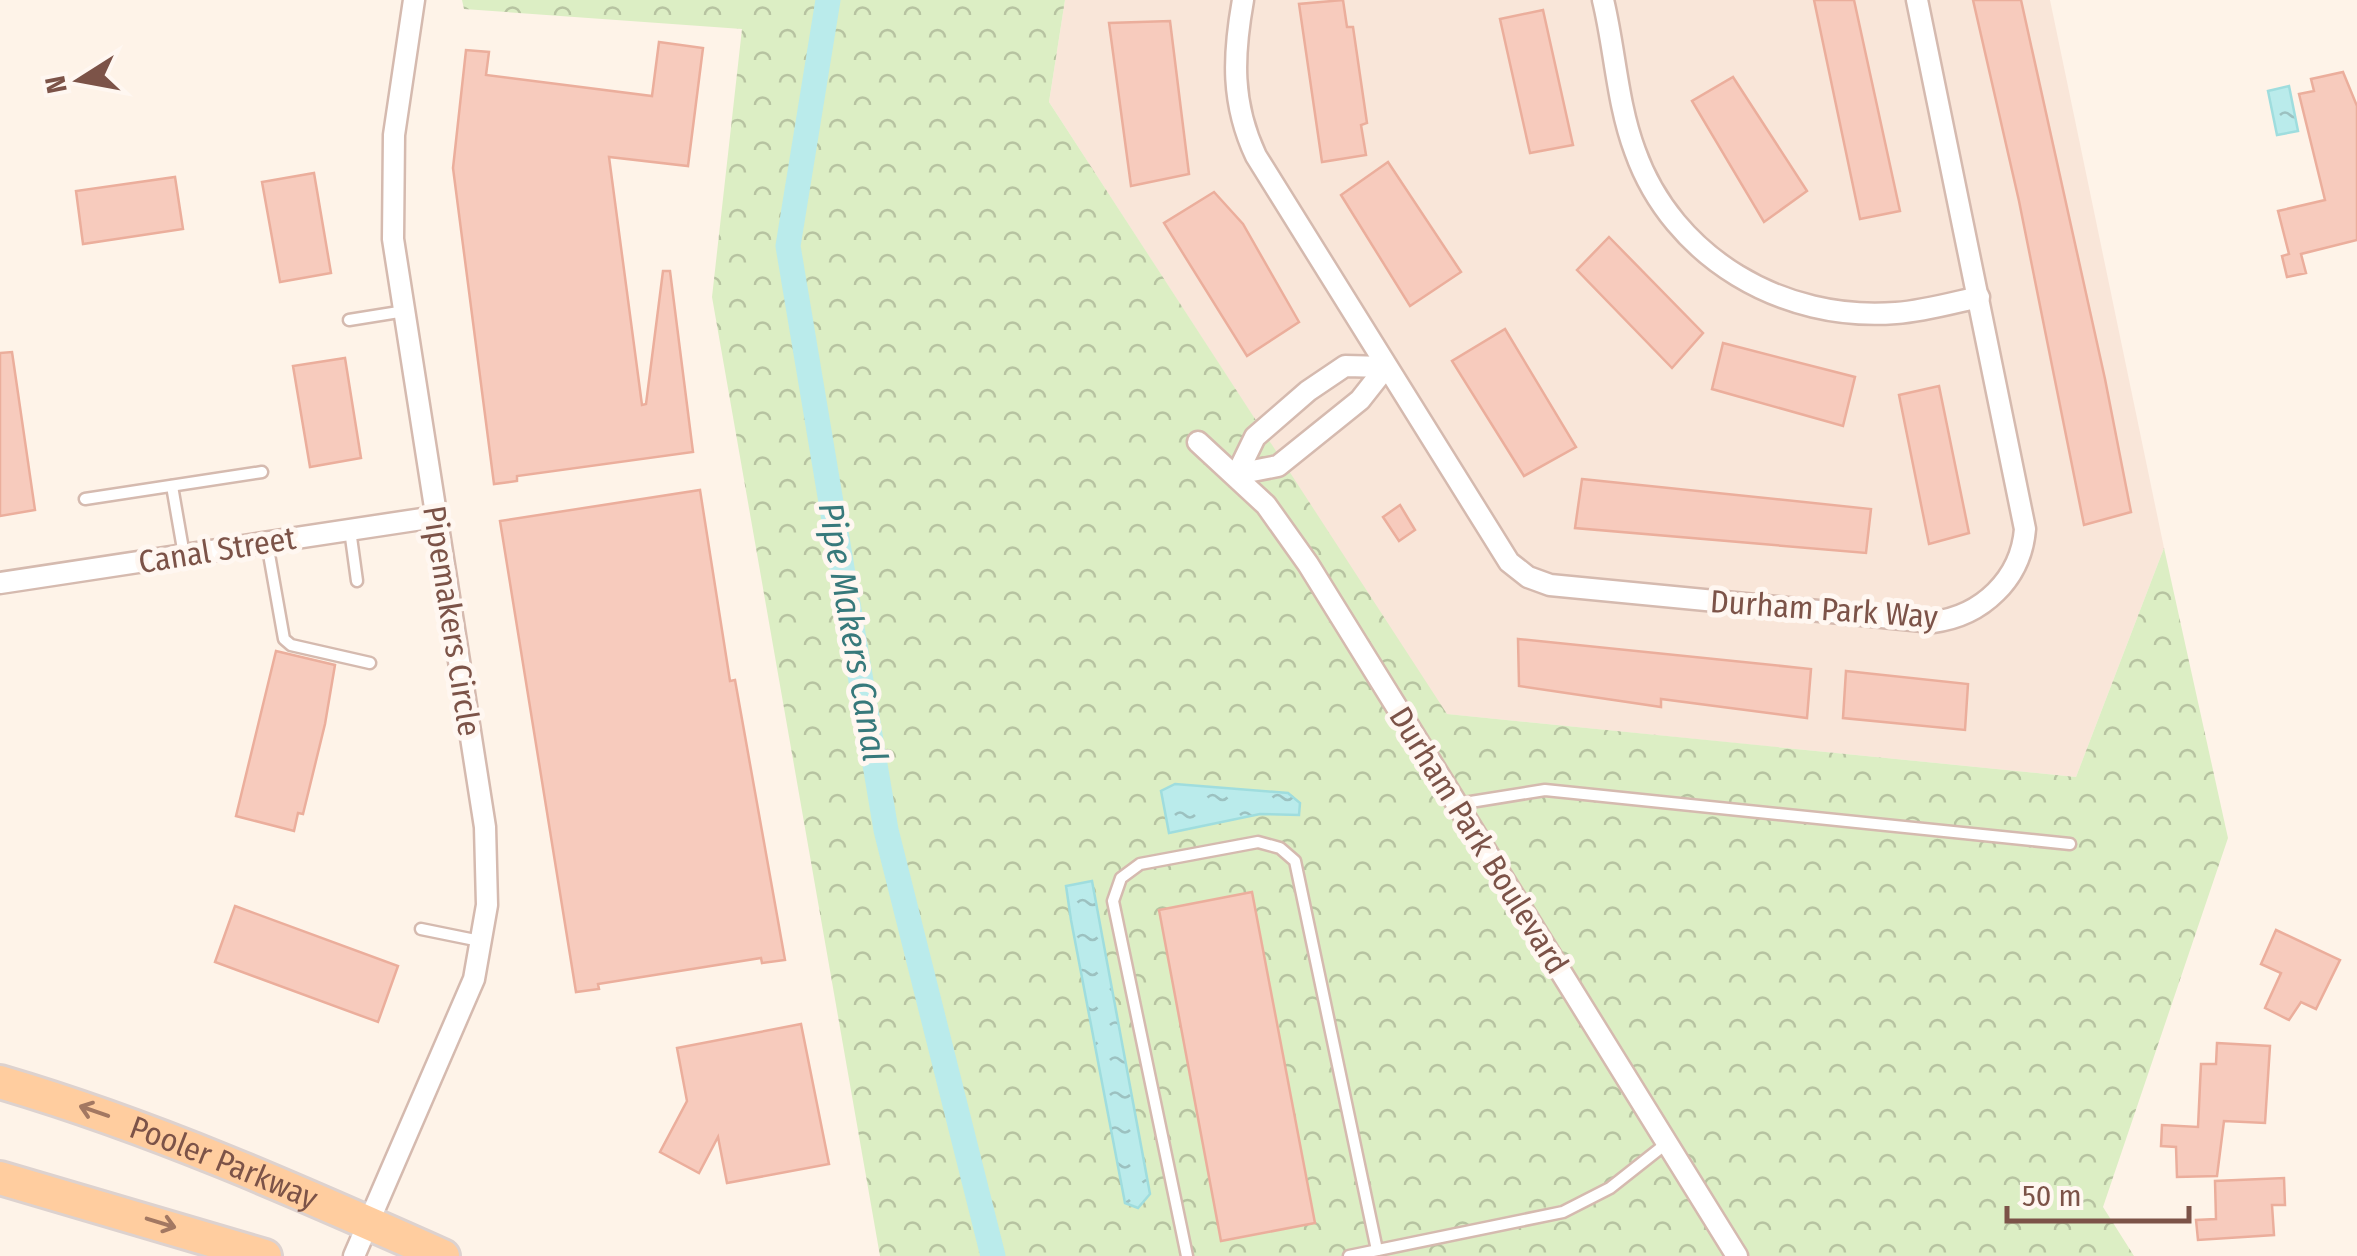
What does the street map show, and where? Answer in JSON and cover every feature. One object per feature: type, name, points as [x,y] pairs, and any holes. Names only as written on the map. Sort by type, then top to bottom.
[{"type":"main road","name":"Pooler Parkway","points":[[0,1082],[109,1116],[442,1256]]},
{"type":"main road","points":[[0,1178],[265,1256]]},
{"type":"street","name":"Pipemakers Circle","points":[[354,1256],[474,979],[486,905],[485,827],[393,240],[390,182],[414,0]]},
{"type":"street","name":"Durham Park Way","points":[[1242,0],[1234,78],[1246,136],[1499,550],[1538,582],[1933,622],[1964,615],[1992,596],[2012,573],[2024,545],[2025,512],[1917,0]]},
{"type":"street","points":[[1602,0],[1628,125],[1641,167],[1676,223],[1727,270],[1785,299],[1840,312],[1898,313],[1979,297]]},
{"type":"street","points":[[1237,474],[1255,437],[1283,410],[1345,366],[1386,367]]},
{"type":"street","points":[[1237,474],[1278,466],[1308,438],[1360,400],[1386,367]]},
{"type":"street","points":[[1283,410],[1308,438]]},
{"type":"street","name":"Durham Park Boulevard","points":[[1198,442],[1237,474],[1302,554],[1737,1256]]},
{"type":"street","name":"Canal Street","points":[[0,583],[435,516]]},
{"type":"lane","points":[[350,320],[405,310]]},
{"type":"lane","points":[[85,499],[262,472]]},
{"type":"lane","points":[[172,486],[184,555]]},
{"type":"lane","points":[[350,529],[358,580]]},
{"type":"lane","points":[[266,542],[284,639],[291,645],[370,664]]},
{"type":"lane","points":[[1457,804],[1546,790],[2070,844]]},
{"type":"lane","points":[[1187,1256],[1113,901],[1121,878],[1140,864],[1258,842],[1280,848],[1295,861],[1376,1250]]},
{"type":"lane","points":[[421,929],[480,941]]},
{"type":"lane","points":[[1350,1256],[1563,1212],[1610,1188],[1667,1143]]},
{"type":"shaded area","points":[[1065,0],[2050,0],[2164,548],[2076,777],[1446,714],[1049,102]]},
{"type":"green space","points":[[462,0],[1065,0],[1049,102],[1447,714],[2076,777],[2164,548],[2228,838],[2103,1207],[2134,1256],[880,1256],[712,297],[742,29],[464,9]]},
{"type":"water","points":[[2289,86],[2298,131],[2277,135],[2268,91]]},
{"type":"water","points":[[1175,784],[1288,793],[1300,803],[1299,815],[1260,814],[1169,833],[1161,791]]},
{"type":"water","points":[[1092,881],[1150,1194],[1138,1208],[1125,1203],[1066,886]]},
{"type":"building","points":[[1343,0],[1347,27],[1353,27],[1367,123],[1361,125],[1366,155],[1322,162],[1299,4]]},
{"type":"building","points":[[1814,0],[1854,0],[1900,211],[1860,219]]},
{"type":"building","points":[[1973,0],[2021,0],[2105,379],[2131,512],[2084,525],[2019,201]]},
{"type":"building","points":[[1543,10],[1573,145],[1530,153],[1500,19]]},
{"type":"building","points":[[1170,21],[1189,174],[1131,186],[1109,23]]},
{"type":"building","points":[[659,42],[703,48],[688,166],[609,157],[642,405],[646,404],[663,271],[670,271],[693,452],[517,476],[517,481],[494,484],[453,168],[466,50],[489,52],[486,75],[652,96]]},
{"type":"building","points":[[2343,72],[2357,106],[2357,240],[2301,254],[2306,273],[2287,277],[2282,256],[2289,254],[2278,211],[2325,200],[2299,94],[2314,91],[2311,79]]},
{"type":"building","points":[[1733,77],[1807,191],[1764,222],[1692,101]]},
{"type":"building","points":[[1388,162],[1461,272],[1410,306],[1341,195]]},
{"type":"building","points":[[314,173],[331,273],[280,282],[262,182]]},
{"type":"building","points":[[175,177],[183,229],[83,244],[76,191]]},
{"type":"building","points":[[1214,192],[1243,224],[1299,322],[1247,356],[1164,223]]},
{"type":"building","points":[[1609,237],[1703,333],[1672,368],[1577,270]]},
{"type":"building","points":[[1505,329],[1576,447],[1524,476],[1452,361]]},
{"type":"building","points":[[1723,343],[1855,377],[1843,426],[1712,389]]},
{"type":"building","points":[[12,352],[35,510],[0,516],[0,353]]},
{"type":"building","points":[[345,358],[361,458],[310,467],[293,366]]},
{"type":"building","points":[[1939,386],[1969,533],[1929,544],[1899,395]]},
{"type":"building","points":[[1582,479],[1871,509],[1866,553],[1575,528]]},
{"type":"building","points":[[700,490],[730,681],[735,680],[785,960],[762,963],[761,958],[598,984],[599,989],[576,992],[500,521]]},
{"type":"building","points":[[1400,505],[1415,530],[1399,541],[1383,517]]},
{"type":"building","points":[[1518,639],[1811,669],[1807,718],[1661,699],[1661,707],[1519,686]]},
{"type":"building","points":[[276,651],[335,665],[303,814],[298,813],[294,831],[236,816]]},
{"type":"building","points":[[1846,671],[1968,684],[1965,730],[1843,718]]},
{"type":"building","points":[[1252,892],[1315,1223],[1221,1241],[1159,910]]},
{"type":"building","points":[[235,906],[398,966],[378,1022],[215,962]]},
{"type":"building","points":[[2276,930],[2340,960],[2316,1009],[2301,1002],[2289,1020],[2265,1008],[2281,973],[2261,964]]},
{"type":"building","points":[[801,1024],[829,1164],[727,1183],[718,1137],[699,1173],[660,1152],[687,1101],[677,1048]]},
{"type":"building","points":[[2217,1043],[2270,1046],[2265,1123],[2224,1121],[2217,1176],[2177,1177],[2176,1147],[2161,1146],[2162,1125],[2198,1127],[2201,1064],[2216,1064]]},
{"type":"building","points":[[2284,1178],[2285,1205],[2272,1205],[2274,1235],[2198,1240],[2196,1220],[2216,1219],[2215,1181]]},
{"type":"waterway","name":"Pipe Makers Canal","points":[[828,0],[788,246],[886,830],[993,1256]]}]
